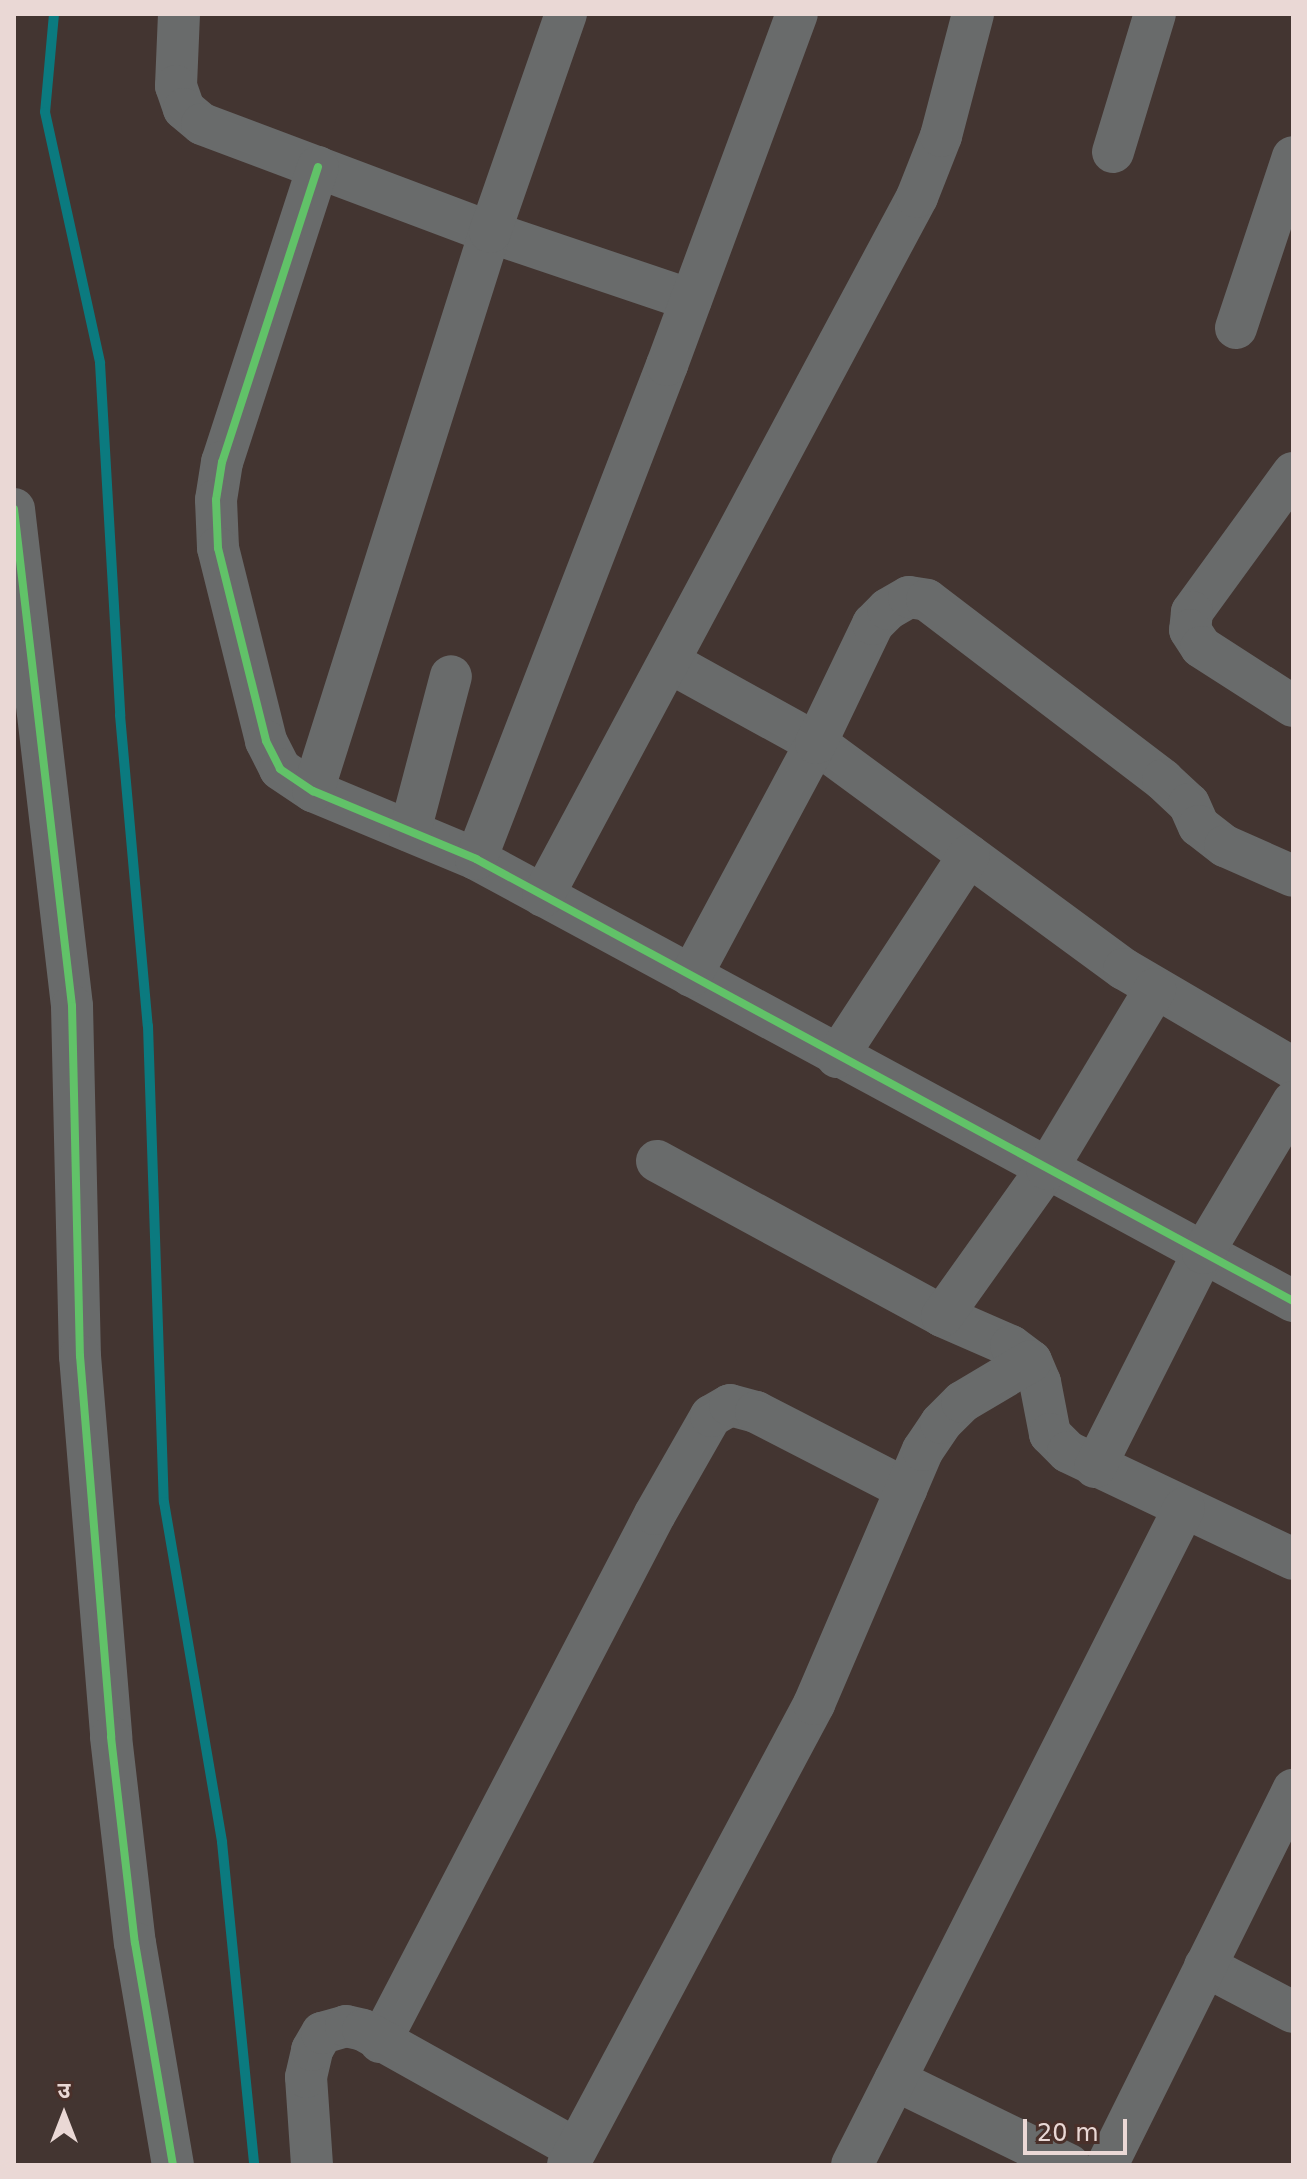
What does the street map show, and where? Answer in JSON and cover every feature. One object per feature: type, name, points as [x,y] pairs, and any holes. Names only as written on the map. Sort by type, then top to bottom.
[{"type":"street","points":[[179,14],[176,86],[184,109],[202,124],[490,232],[691,300]]},
{"type":"street","points":[[313,791],[490,232],[566,14]]},
{"type":"street","points":[[476,859],[691,300],[797,14]]},
{"type":"street","points":[[543,896],[917,197],[941,136],[973,14]]},
{"type":"street","points":[[1113,152],[1155,14]]},
{"type":"street","points":[[1236,328],[1293,157]]},
{"type":"street","points":[[318,167],[222,462],[216,500],[218,548],[266,741],[280,769],[313,791],[476,859],[1293,1301]]},
{"type":"street","points":[[1291,481],[1192,612],[1190,630],[1201,647],[1293,706]]},
{"type":"street","points":[[14,509],[72,1006],[80,1356],[111,1737],[135,1943],[173,2165]]},
{"type":"street","points":[[691,976],[816,743],[873,624],[888,609],[909,597],[927,600],[1163,780],[1189,804],[1199,826],[1225,846],[1293,876]]},
{"type":"street","points":[[669,662],[816,743],[1155,989],[1293,1068]]},
{"type":"street","points":[[410,831],[451,676]]},
{"type":"street","points":[[837,1057],[969,855]]},
{"type":"street","points":[[942,1316],[1047,1169],[1155,989]]},
{"type":"street","points":[[1095,1467],[1203,1253],[1293,1102]]},
{"type":"street","points":[[657,1161],[942,1316],[1011,1346],[1031,1361],[1040,1382],[1050,1434],[1068,1452],[1293,1559]]},
{"type":"street","points":[[312,2165],[306,2077],[312,2050],[322,2033],[346,2026],[363,2030],[572,2157],[814,1704],[923,1450],[962,1402],[1031,1361]]},
{"type":"street","points":[[380,2042],[655,1514],[711,1416],[730,1405],[756,1412],[906,1489]]},
{"type":"street","points":[[852,2165],[1184,1508]]},
{"type":"street","points":[[1107,2165],[1293,1790]]},
{"type":"street","points":[[1205,1966],[1293,2012]]},
{"type":"street","points":[[895,2080],[1069,2165]]},
{"type":"waterway","points":[[54,14],[45,112],[100,363],[120,715],[148,1026],[164,1502],[222,1842],[254,2165]]},
{"type":"cycle path","points":[[318,167],[222,462],[216,500],[218,548],[266,741],[280,769],[313,791],[476,859],[1293,1301]]},
{"type":"cycle path","points":[[14,509],[72,1006],[80,1356],[111,1737],[135,1943],[173,2165]]}]
